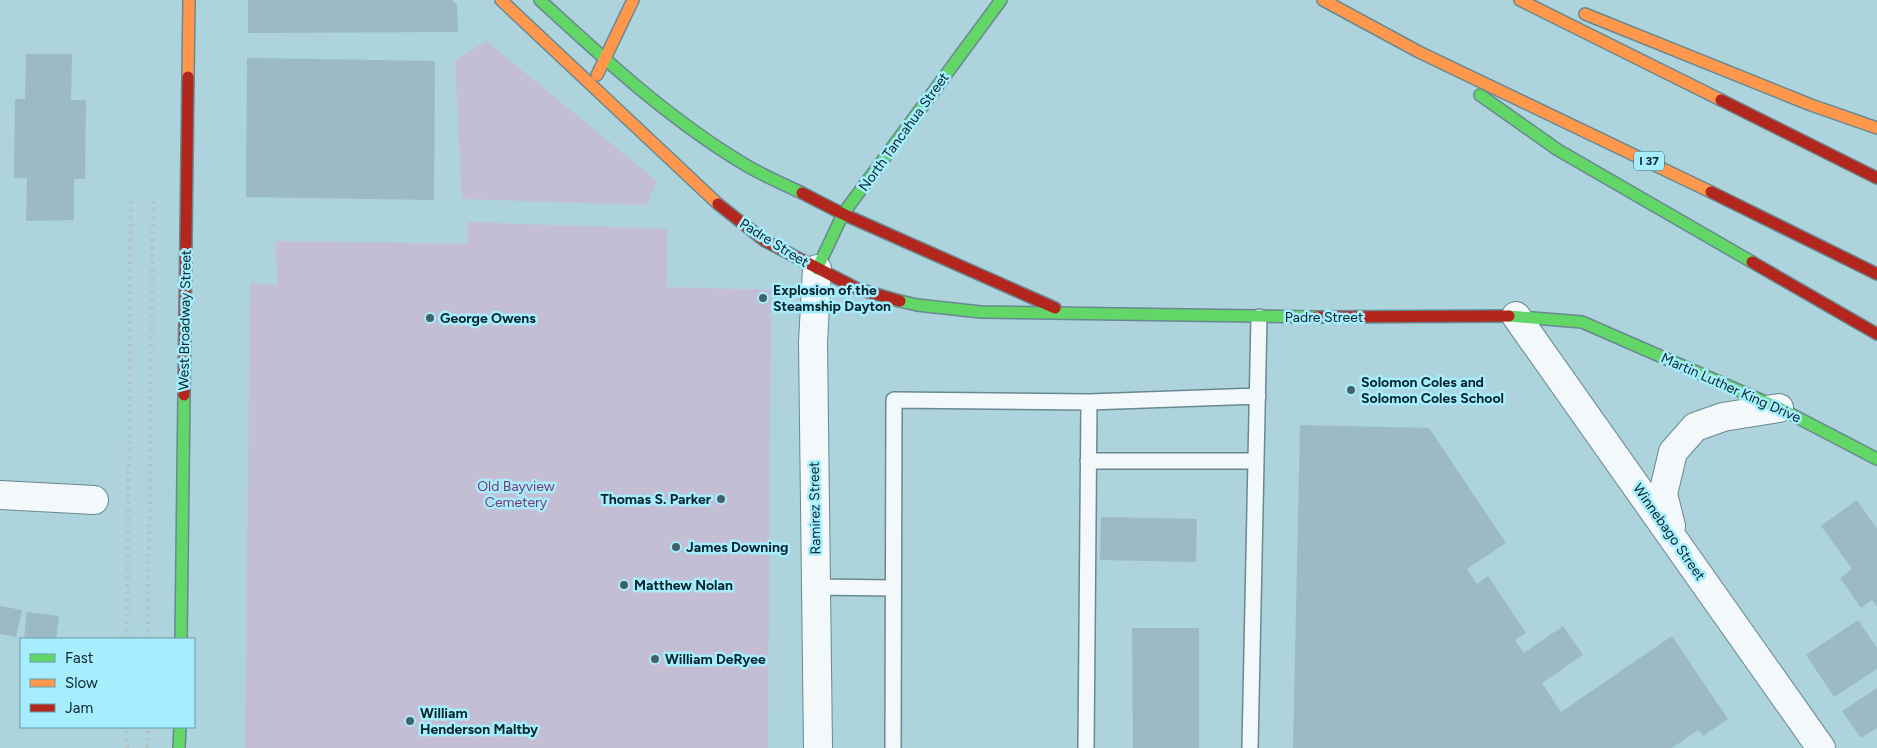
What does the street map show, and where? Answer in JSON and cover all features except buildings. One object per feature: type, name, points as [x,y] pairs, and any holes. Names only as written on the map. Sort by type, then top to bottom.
[{"type":"main road","name":"West Broadway Street","points":[[181,638],[189,0]]},
{"type":"main road","name":"Padre Street","points":[[501,0],[727,212],[765,240],[858,289],[916,305],[981,312],[1259,317],[1516,316],[1582,322]]},
{"type":"main road","name":"Padre Street","points":[[540,0],[604,60],[685,125],[745,165],[843,214],[1066,313]]},
{"type":"main road","points":[[592,84],[634,0]]},
{"type":"main road","name":"North Tancahua Street","points":[[817,269],[843,214],[1001,0]]},
{"type":"main road","name":"I 37","points":[[1323,0],[1419,52],[1636,155],[1877,274]]},
{"type":"main road","points":[[1520,0],[1877,178]]},
{"type":"main road","points":[[1576,11],[1811,105],[1877,128]]},
{"type":"main road","points":[[1419,52],[1558,150],[1877,334]]},
{"type":"main road","name":"Martin Luther King Drive","points":[[1582,322],[1779,408],[1877,459]]},
{"type":"main road","points":[[179,748],[180,728]]},
{"type":"street","name":"Ramirez Street","points":[[817,269],[813,342],[818,748]]},
{"type":"street","name":"Winnebago Street","points":[[1516,316],[1821,748]]},
{"type":"street","points":[[1674,540],[1663,494],[1673,452],[1695,427],[1723,417],[1779,408]]},
{"type":"street","points":[[0,495],[94,500]]},
{"type":"lane","points":[[1250,748],[1259,317]]},
{"type":"lane","points":[[892,748],[894,400],[1089,402],[1258,396]]},
{"type":"lane","points":[[1086,748],[1089,402]]},
{"type":"lane","points":[[1088,461],[1256,461]]},
{"type":"lane","points":[[816,587],[893,588]]},
{"type":"green space","points":[[486,41],[657,181],[646,205],[462,199],[455,61]]},
{"type":"green space","name":"Old Bayview Cemetery","points":[[468,222],[667,229],[667,287],[771,290],[768,748],[245,748],[250,283],[278,285],[275,241],[467,244]]},
{"type":"railway","points":[[127,638],[131,198]]},
{"type":"railway","points":[[148,638],[153,198]]},
{"type":"railway","points":[[127,728],[127,748]]},
{"type":"railway","points":[[147,728],[147,748]]},
{"type":"traffic: fast","points":[[540,0],[613,66],[689,128],[751,168],[802,193]]},
{"type":"traffic: fast","points":[[817,269],[843,214],[1001,0]]},
{"type":"traffic: fast","points":[[1480,95],[1558,150],[1752,262]]},
{"type":"traffic: fast","points":[[900,301],[917,305],[981,312],[1316,317]]},
{"type":"traffic: fast","points":[[1509,316],[1582,322],[1779,408],[1877,459]]},
{"type":"traffic: fast","points":[[181,638],[184,395]]},
{"type":"traffic: fast","points":[[179,748],[180,728]]},
{"type":"traffic: slow","points":[[188,77],[189,0]]},
{"type":"traffic: slow","points":[[501,0],[718,204]]},
{"type":"traffic: slow","points":[[597,75],[633,0]]},
{"type":"traffic: slow","points":[[1323,0],[1419,52],[1711,192]]},
{"type":"traffic: slow","points":[[1520,0],[1721,100]]},
{"type":"traffic: slow","points":[[1585,14],[1811,105],[1877,128]]},
{"type":"traffic: jam","points":[[184,395],[188,77]]},
{"type":"traffic: jam","points":[[1721,100],[1877,178]]},
{"type":"traffic: jam","points":[[1711,192],[1877,274]]},
{"type":"traffic: jam","points":[[802,193],[843,214],[1055,308]]},
{"type":"traffic: jam","points":[[718,204],[765,241],[858,289],[900,301]]},
{"type":"traffic: jam","points":[[1752,262],[1877,334]]},
{"type":"traffic: jam","points":[[1316,317],[1509,316]]},
{"type":"place","name":"Explosion of the Steamship Dayton","points":[[763,298]]},
{"type":"place","name":"George Owens","points":[[430,318]]},
{"type":"place","name":"Solomon Coles and Solomon Coles School","points":[[1351,390]]},
{"type":"place","name":"Thomas S. Parker","points":[[721,499]]},
{"type":"place","name":"James Downing","points":[[676,547]]},
{"type":"place","name":"Matthew Nolan","points":[[624,585]]},
{"type":"place","name":"William DeRyee","points":[[655,659]]},
{"type":"place","name":"William Henderson Maltby","points":[[410,721]]}]
